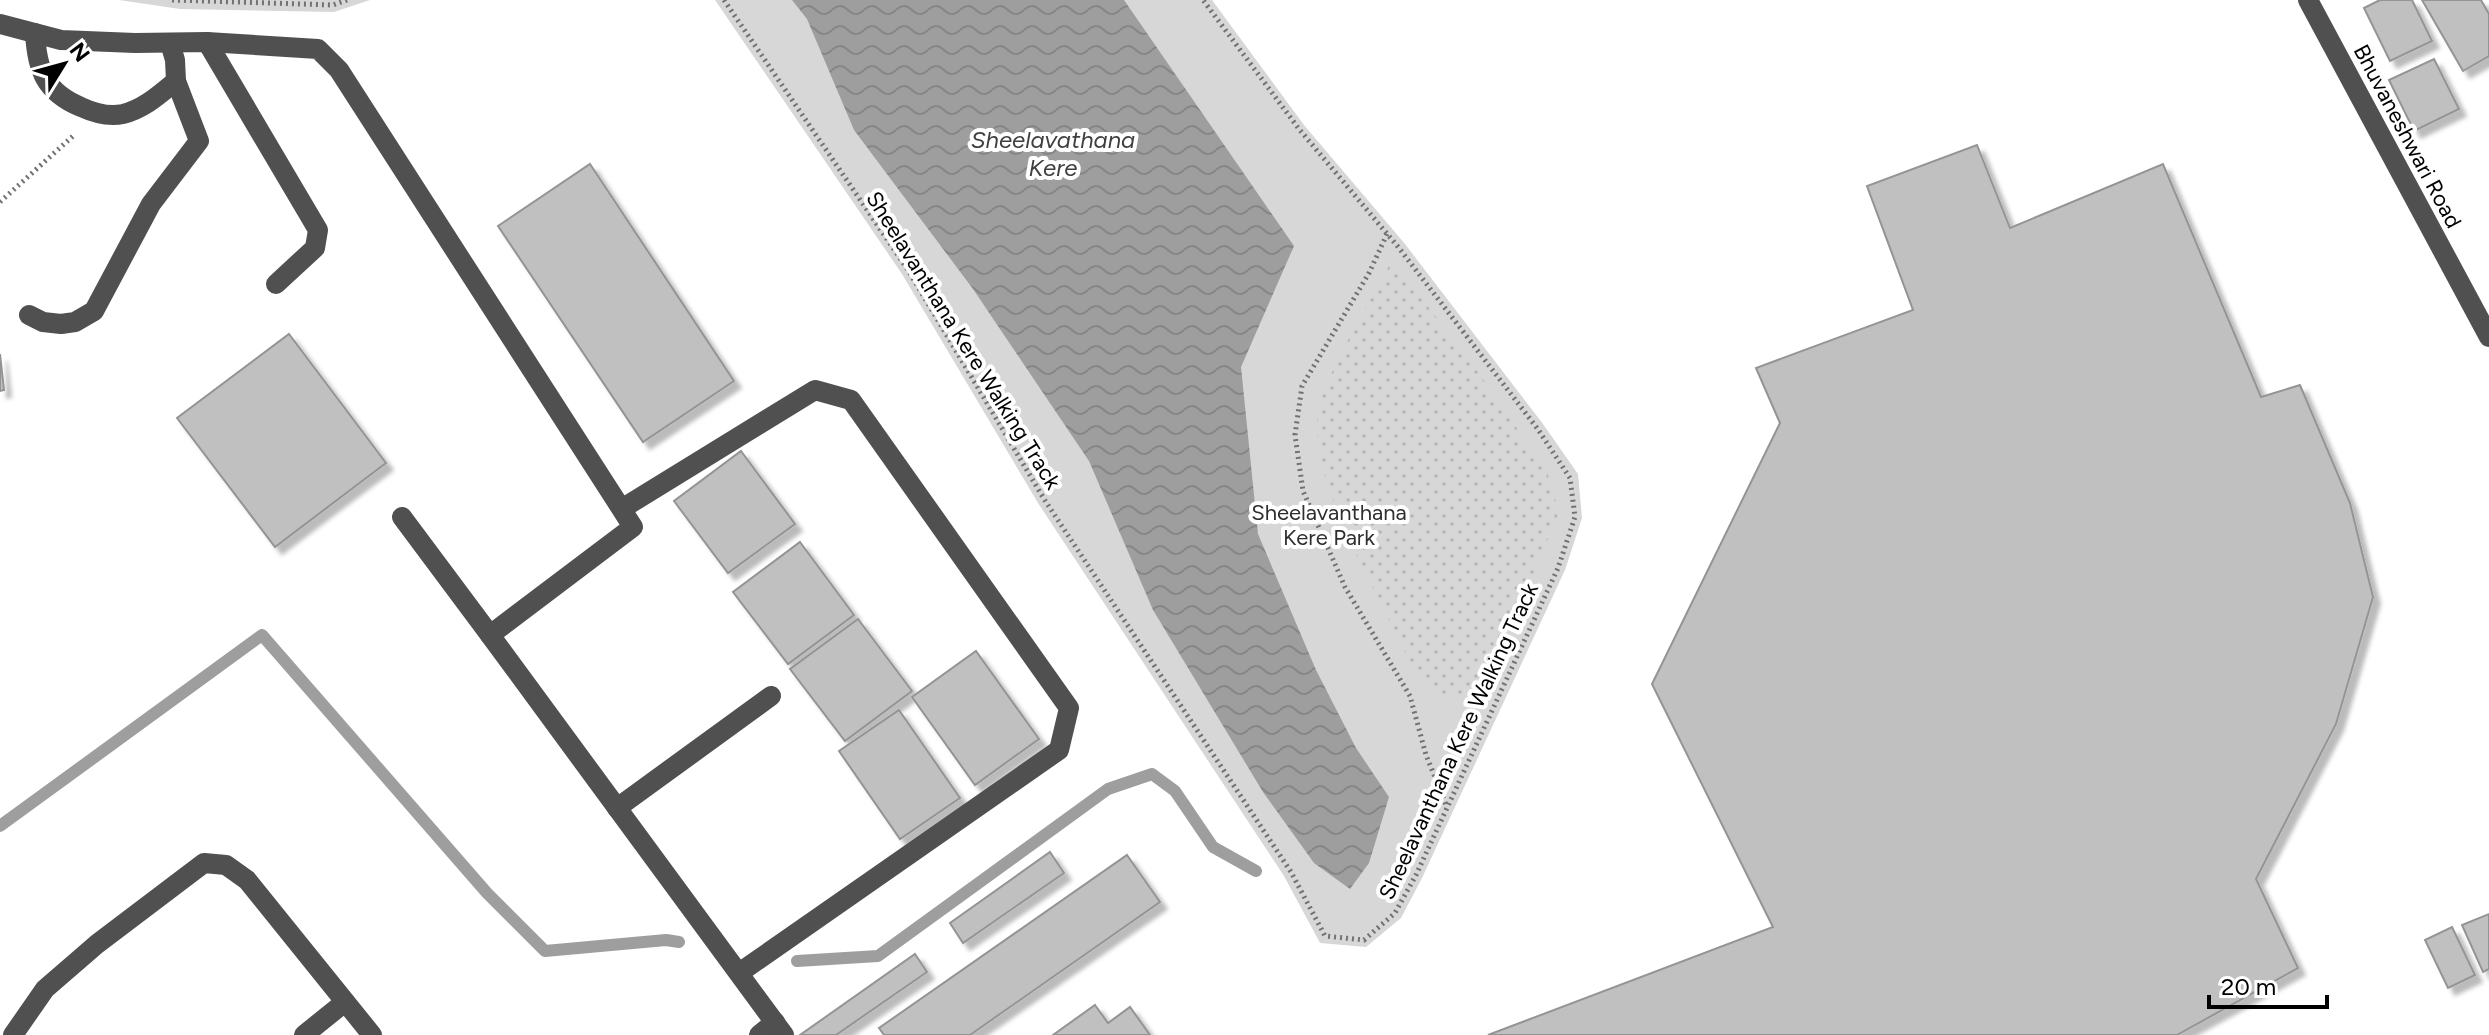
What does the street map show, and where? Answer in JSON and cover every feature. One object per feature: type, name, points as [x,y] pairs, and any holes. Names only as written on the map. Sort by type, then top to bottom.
[{"type":"street","name":"Bhuvaneshwari Road","points":[[2308,0],[2489,337]]},
{"type":"street","points":[[0,24],[61,40],[207,42],[318,49],[339,70],[633,527],[490,635]]},
{"type":"street","points":[[35,33],[41,74],[61,98],[97,114],[123,114],[153,101],[176,81]]},
{"type":"street","points":[[207,42],[318,230],[315,248],[276,284]]},
{"type":"street","points":[[29,315],[43,322],[61,324],[75,322],[94,311],[151,204],[199,141],[176,81],[170,43]]},
{"type":"street","points":[[623,508],[815,390],[851,400],[1069,708],[1059,750],[739,973]]},
{"type":"street","points":[[402,517],[739,973],[773,1031]]},
{"type":"street","points":[[617,808],[771,696]]},
{"type":"street","points":[[13,1035],[45,989],[97,944],[204,863],[226,865],[247,880],[372,1035]]},
{"type":"street","points":[[304,1035],[345,1002]]},
{"type":"path","points":[[172,0],[333,5],[347,0]]},
{"type":"path","name":"Sheelavanthana Kere Walking Track","points":[[724,0],[908,270],[1044,499],[1291,872],[1325,936],[1364,940],[1395,913],[1416,875],[1558,568],[1575,517],[1570,478],[1537,428],[1387,234],[1299,129],[1203,0]]},
{"type":"path","points":[[0,202],[97,114]]},
{"type":"path","points":[[1387,234],[1369,273],[1302,386],[1295,435],[1303,491],[1345,587],[1410,696],[1426,755],[1447,807]]},
{"type":"green space","points":[[119,0],[370,0],[334,12],[180,9]]},
{"type":"green space","name":"Sheelavanthana Kere Park","points":[[715,0],[1212,0],[1304,125],[1405,244],[1578,474],[1582,518],[1565,570],[1401,918],[1366,947],[1320,943],[1284,876],[1038,503],[902,274]]},
{"type":"green space","points":[[1391,262],[1480,375],[1547,472],[1559,512],[1487,685],[1445,699],[1417,676],[1342,525],[1318,456],[1317,409],[1337,360]]},
{"type":"water","name":"Sheelavathana Kere","points":[[792,0],[1124,0],[1294,246],[1241,367],[1258,534],[1316,670],[1356,748],[1389,797],[1369,863],[1350,889],[1314,863],[1263,792],[1153,610],[1089,461],[973,289],[854,130],[807,19]]},
{"type":"building","points":[[2380,0],[2412,0],[2432,41],[2390,61],[2364,8]]},
{"type":"building","points":[[2422,0],[2481,0],[2489,14],[2489,56],[2463,71]]},
{"type":"building","points":[[2434,59],[2459,109],[2414,131],[2389,80]]},
{"type":"building","points":[[1977,145],[2010,228],[2163,164],[2261,397],[2300,385],[2350,503],[2373,597],[2336,724],[2256,879],[2298,968],[2177,1035],[1488,1035],[1773,927],[1652,684],[1780,423],[1756,368],[1913,310],[1867,186]]},
{"type":"building","points":[[590,164],[734,381],[643,442],[498,226]]},
{"type":"building","points":[[289,334],[386,463],[275,547],[177,418]]},
{"type":"building","points":[[0,354],[4,390],[0,391]]},
{"type":"building","points":[[741,451],[795,524],[728,573],[674,501]]},
{"type":"building","points":[[800,542],[854,615],[788,664],[733,592]]},
{"type":"building","points":[[858,619],[912,691],[845,741],[790,669]]},
{"type":"building","points":[[976,651],[1039,739],[975,785],[912,697]]},
{"type":"building","points":[[899,710],[960,798],[900,839],[839,751]]},
{"type":"building","points":[[1050,852],[1064,873],[963,943],[950,923]]},
{"type":"building","points":[[1127,855],[1160,902],[970,1035],[884,1035],[879,1028]]},
{"type":"building","points":[[2489,914],[2489,969],[2483,972],[2462,925]]},
{"type":"building","points":[[2452,927],[2475,975],[2448,988],[2425,940]]},
{"type":"building","points":[[915,954],[927,972],[836,1035],[800,1035]]},
{"type":"building","points":[[1095,1005],[1108,1023],[1130,1007],[1150,1035],[1053,1035]]},
{"type":"waterway","points":[[0,826],[262,635],[487,893],[545,951],[666,940],[679,942]]},
{"type":"waterway","points":[[797,961],[878,956],[1108,789],[1152,774],[1175,791],[1213,847],[1256,871]]}]
